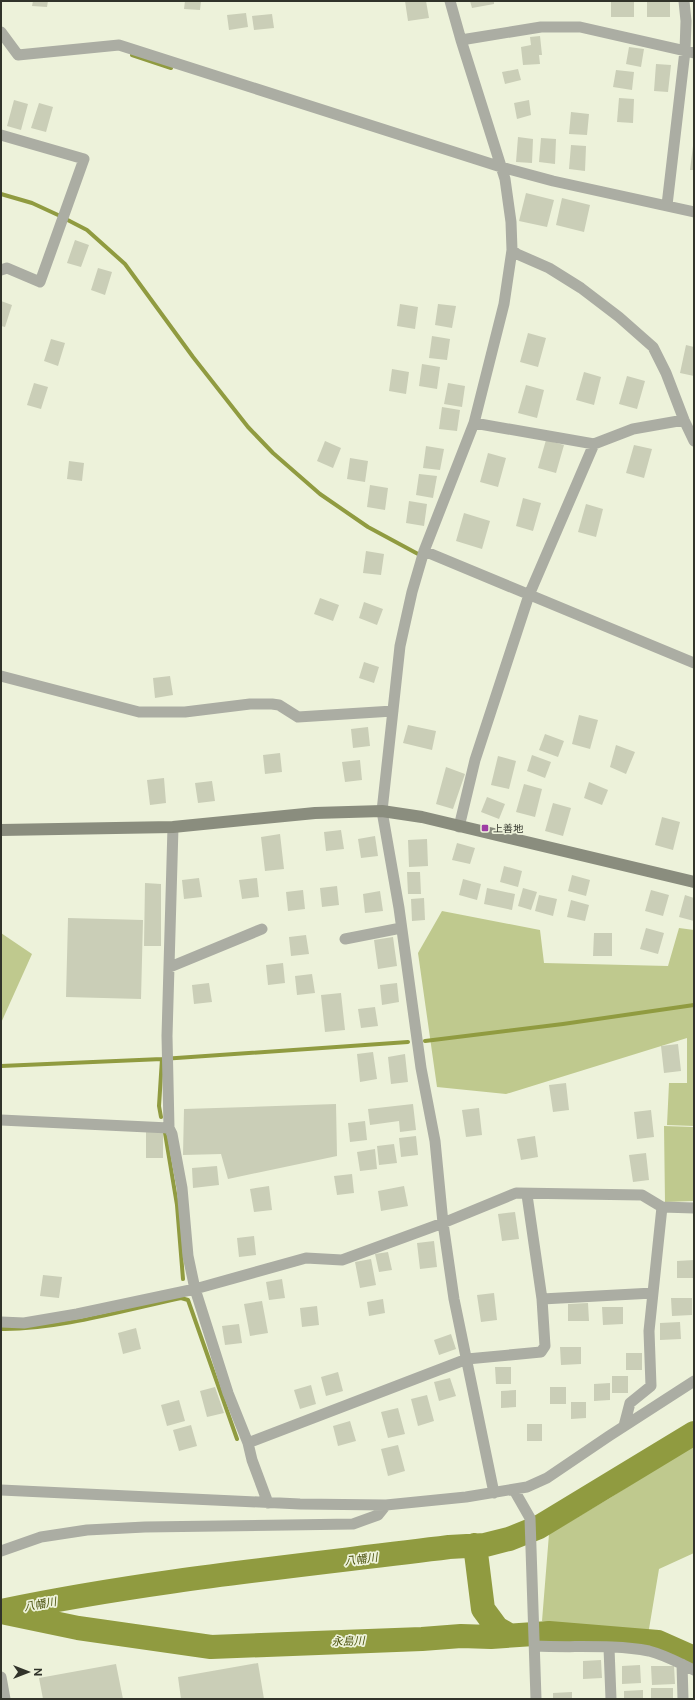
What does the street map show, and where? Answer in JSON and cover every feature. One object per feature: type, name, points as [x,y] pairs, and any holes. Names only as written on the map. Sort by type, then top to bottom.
[{"type":"street","points":[[450,1],[505,179],[511,222],[512,250],[504,304],[474,424],[424,551],[412,592],[400,646],[382,811],[401,928],[421,1068],[435,1140],[443,1223],[454,1299],[494,1493]]},
{"type":"street","points":[[667,205],[690,52],[684,1]]},
{"type":"street","points":[[461,40],[541,27],[580,27],[690,52]]},
{"type":"street","points":[[1,32],[18,55],[119,45],[501,167],[694,212]]},
{"type":"street","points":[[1,135],[84,159],[40,282],[8,268],[1,270]]},
{"type":"street","points":[[512,250],[517,254],[549,268],[581,288],[619,317],[653,347],[666,373],[684,420],[694,441]]},
{"type":"street","points":[[474,424],[594,444],[633,429],[684,420]]},
{"type":"street","points":[[460,827],[475,760],[529,595],[594,444]]},
{"type":"street","points":[[424,551],[694,663]]},
{"type":"street","points":[[1,676],[139,712],[185,712],[250,704],[279,705],[298,717],[393,711]]},
{"type":"street","points":[[1,830],[173,826],[315,813],[382,811],[422,818],[694,882]]},
{"type":"street","points":[[173,826],[167,1058],[169,1128],[172,1134],[182,1188],[188,1256],[194,1289],[228,1393],[248,1444],[252,1460],[268,1503]]},
{"type":"street","points":[[345,939],[401,928]]},
{"type":"street","points":[[170,967],[262,929]]},
{"type":"street","points":[[1,1120],[169,1128]]},
{"type":"street","points":[[1,1322],[24,1323],[52,1319],[194,1289],[306,1258],[342,1260],[443,1223],[516,1193],[526,1195],[642,1196],[662,1207],[694,1208]]},
{"type":"street","points":[[248,1444],[467,1359],[541,1352],[545,1346],[542,1299],[526,1195]]},
{"type":"street","points":[[624,1426],[630,1404],[652,1386],[649,1331],[662,1207]]},
{"type":"street","points":[[542,1299],[653,1293]]},
{"type":"street","points":[[1,1490],[268,1503],[386,1505],[466,1498],[527,1487],[547,1478],[694,1381]]},
{"type":"street","points":[[514,1490],[530,1518],[535,1626],[536,1699]]},
{"type":"street","points":[[1,1551],[41,1538],[87,1530],[144,1527],[353,1524],[378,1515],[386,1505]]},
{"type":"street","points":[[535,1646],[609,1648],[650,1651],[694,1670]]},
{"type":"street","points":[[609,1648],[611,1699]]},
{"type":"street","points":[[682,1664],[683,1699]]},
{"type":"street","points":[[1,1677],[5,1699]]},
{"type":"green space","points":[[442,911],[540,930],[544,963],[668,966],[679,928],[694,930],[694,1126],[667,1125],[669,1083],[687,1083],[687,1038],[506,1094],[437,1087],[418,953]]},
{"type":"green space","points":[[1,933],[32,954],[1,1023]]},
{"type":"green space","points":[[664,1126],[694,1127],[694,1201],[665,1202]]},
{"type":"green space","points":[[694,1444],[694,1553],[659,1569],[647,1641],[542,1621],[549,1534],[610,1498]]},
{"type":"building","points":[[33,1],[48,1],[47,7],[32,6]]},
{"type":"building","points":[[185,1],[201,1],[200,10],[184,9]]},
{"type":"building","points":[[405,1],[426,1],[429,18],[408,21]]},
{"type":"building","points":[[470,1],[494,1],[494,4],[472,8]]},
{"type":"building","points":[[611,1],[634,1],[634,17],[611,17]]},
{"type":"building","points":[[647,1],[670,1],[670,17],[647,17]]},
{"type":"building","points":[[246,13],[248,27],[229,30],[227,15]]},
{"type":"building","points":[[272,14],[274,28],[254,30],[252,16]]},
{"type":"building","points":[[540,36],[542,55],[539,55],[540,64],[523,65],[521,47],[531,45],[530,37]]},
{"type":"building","points":[[629,47],[644,49],[641,67],[626,64]]},
{"type":"building","points":[[656,64],[671,65],[668,92],[654,91]]},
{"type":"building","points":[[518,69],[521,80],[505,84],[502,72]]},
{"type":"building","points":[[616,70],[634,72],[632,90],[613,87]]},
{"type":"building","points":[[619,98],[634,99],[633,123],[617,122]]},
{"type":"building","points":[[14,100],[28,104],[21,130],[7,126]]},
{"type":"building","points":[[529,100],[531,115],[517,119],[514,103]]},
{"type":"building","points":[[39,103],[53,107],[46,132],[31,128]]},
{"type":"building","points":[[571,112],[589,114],[587,135],[569,134]]},
{"type":"building","points":[[518,137],[533,139],[532,163],[516,162]]},
{"type":"building","points":[[541,138],[556,139],[555,164],[539,162]]},
{"type":"building","points":[[571,145],[586,146],[585,171],[569,169]]},
{"type":"building","points":[[693,146],[694,170],[690,170]]},
{"type":"building","points":[[526,193],[554,200],[547,227],[519,221]]},
{"type":"building","points":[[562,198],[590,205],[584,232],[556,225]]},
{"type":"building","points":[[75,240],[89,245],[81,267],[67,263]]},
{"type":"building","points":[[98,268],[112,272],[105,295],[91,290]]},
{"type":"building","points":[[1,301],[12,305],[5,327],[1,326]]},
{"type":"building","points":[[400,304],[418,307],[415,329],[397,326]]},
{"type":"building","points":[[438,304],[456,306],[452,328],[435,325]]},
{"type":"building","points":[[528,333],[546,338],[538,367],[520,362]]},
{"type":"building","points":[[432,336],[450,339],[447,360],[429,358]]},
{"type":"building","points":[[51,339],[65,343],[58,366],[44,361]]},
{"type":"building","points":[[686,345],[694,347],[694,376],[680,373]]},
{"type":"building","points":[[422,364],[440,367],[437,389],[419,386]]},
{"type":"building","points":[[392,369],[409,372],[406,394],[389,391]]},
{"type":"building","points":[[584,372],[601,377],[594,405],[576,400]]},
{"type":"building","points":[[627,376],[645,381],[637,409],[619,404]]},
{"type":"building","points":[[34,383],[48,387],[41,409],[27,405]]},
{"type":"building","points":[[448,383],[465,386],[462,407],[444,404]]},
{"type":"building","points":[[526,385],[544,390],[537,418],[518,413]]},
{"type":"building","points":[[442,407],[460,410],[457,431],[439,429]]},
{"type":"building","points":[[546,440],[564,445],[556,473],[538,468]]},
{"type":"building","points":[[325,441],[341,448],[333,468],[317,461]]},
{"type":"building","points":[[634,445],[652,449],[644,478],[626,473]]},
{"type":"building","points":[[426,446],[444,449],[440,470],[423,468]]},
{"type":"building","points":[[488,453],[506,458],[498,487],[480,482]]},
{"type":"building","points":[[350,458],[368,461],[365,482],[347,479]]},
{"type":"building","points":[[69,461],[84,463],[82,481],[67,479]]},
{"type":"building","points":[[419,474],[437,476],[433,498],[416,495]]},
{"type":"building","points":[[370,485],[388,488],[385,510],[367,507]]},
{"type":"building","points":[[523,498],[541,503],[533,531],[516,526]]},
{"type":"building","points":[[409,501],[427,504],[424,526],[406,523]]},
{"type":"building","points":[[586,504],[603,509],[596,537],[578,532]]},
{"type":"building","points":[[464,513],[490,521],[482,549],[456,541]]},
{"type":"building","points":[[366,551],[384,554],[381,575],[363,573]]},
{"type":"building","points":[[320,598],[339,605],[333,621],[314,614]]},
{"type":"building","points":[[364,602],[383,609],[377,625],[359,618]]},
{"type":"building","points":[[364,662],[379,667],[374,683],[359,678]]},
{"type":"building","points":[[170,676],[173,695],[155,698],[153,678]]},
{"type":"building","points":[[579,715],[598,720],[590,749],[572,744]]},
{"type":"building","points":[[408,725],[436,731],[432,750],[403,743]]},
{"type":"building","points":[[368,727],[370,746],[353,748],[351,729]]},
{"type":"building","points":[[545,734],[564,741],[558,757],[539,750]]},
{"type":"building","points":[[616,745],[635,752],[626,774],[610,767]]},
{"type":"building","points":[[280,753],[282,772],[265,774],[263,755]]},
{"type":"building","points":[[532,755],[551,762],[545,778],[527,771]]},
{"type":"building","points":[[498,756],[516,761],[509,789],[491,785]]},
{"type":"building","points":[[360,760],[362,780],[345,782],[342,762]]},
{"type":"building","points":[[446,767],[465,774],[453,809],[436,804]]},
{"type":"building","points":[[164,778],[166,803],[150,805],[147,780]]},
{"type":"building","points":[[212,781],[215,801],[198,803],[195,783]]},
{"type":"building","points":[[589,782],[608,790],[602,805],[584,798]]},
{"type":"building","points":[[524,784],[542,789],[535,817],[516,812]]},
{"type":"building","points":[[487,797],[505,804],[499,819],[481,812]]},
{"type":"building","points":[[553,803],[571,808],[563,836],[545,831]]},
{"type":"building","points":[[662,817],[680,822],[673,850],[655,845]]},
{"type":"building","points":[[341,830],[344,849],[326,851],[324,832]]},
{"type":"building","points":[[280,834],[284,869],[265,871],[261,837]]},
{"type":"building","points":[[375,836],[378,856],[361,858],[358,839]]},
{"type":"building","points":[[427,839],[428,866],[409,867],[408,840]]},
{"type":"building","points":[[457,843],[475,848],[470,864],[452,860]]},
{"type":"building","points":[[504,866],[522,871],[518,887],[500,882]]},
{"type":"building","points":[[407,872],[420,872],[421,894],[408,894]]},
{"type":"building","points":[[572,875],[590,880],[586,896],[568,891]]},
{"type":"building","points":[[199,878],[202,897],[184,899],[182,880]]},
{"type":"building","points":[[257,878],[259,897],[242,899],[239,880]]},
{"type":"building","points":[[463,879],[481,884],[477,900],[459,895]]},
{"type":"building","points":[[145,883],[161,884],[161,946],[144,946]]},
{"type":"building","points":[[337,886],[339,905],[322,907],[320,888]]},
{"type":"building","points":[[487,888],[515,894],[512,910],[484,904]]},
{"type":"building","points":[[523,888],[537,892],[531,910],[518,906]]},
{"type":"building","points":[[303,890],[305,909],[288,911],[286,892]]},
{"type":"building","points":[[651,890],[669,895],[663,916],[645,911]]},
{"type":"building","points":[[380,891],[383,911],[365,913],[363,894]]},
{"type":"building","points":[[539,895],[557,899],[553,916],[535,911]]},
{"type":"building","points":[[685,895],[694,898],[694,921],[679,917]]},
{"type":"building","points":[[424,898],[425,920],[412,921],[411,899]]},
{"type":"building","points":[[571,900],[589,905],[585,921],[567,917]]},
{"type":"building","points":[[68,918],[143,920],[141,999],[66,997]]},
{"type":"building","points":[[646,928],[664,933],[658,954],[640,949]]},
{"type":"building","points":[[594,933],[612,933],[612,956],[593,956]]},
{"type":"building","points":[[306,935],[309,954],[291,956],[289,937]]},
{"type":"building","points":[[393,937],[397,966],[378,969],[374,940]]},
{"type":"building","points":[[283,963],[285,983],[268,985],[266,965]]},
{"type":"building","points":[[312,974],[315,993],[297,995],[295,976]]},
{"type":"building","points":[[209,983],[212,1002],[194,1004],[192,985]]},
{"type":"building","points":[[397,983],[399,1002],[382,1005],[380,985]]},
{"type":"building","points":[[341,993],[345,1030],[325,1032],[321,995]]},
{"type":"building","points":[[375,1007],[378,1026],[361,1028],[358,1009]]},
{"type":"building","points":[[678,1044],[681,1071],[664,1073],[661,1046]]},
{"type":"building","points":[[373,1052],[377,1079],[360,1082],[357,1054]]},
{"type":"building","points":[[405,1054],[408,1082],[391,1084],[388,1057]]},
{"type":"building","points":[[566,1083],[569,1110],[553,1112],[549,1085]]},
{"type":"building","points":[[336,1104],[337,1156],[228,1179],[221,1154],[183,1155],[184,1109]]},
{"type":"building","points":[[413,1104],[416,1130],[400,1132],[399,1121],[370,1125],[368,1109]]},
{"type":"building","points":[[479,1108],[482,1135],[466,1137],[462,1110]]},
{"type":"building","points":[[651,1110],[654,1137],[637,1139],[634,1112]]},
{"type":"building","points":[[365,1121],[367,1140],[350,1142],[348,1123]]},
{"type":"building","points":[[146,1132],[163,1132],[163,1158],[146,1158]]},
{"type":"building","points":[[416,1136],[418,1155],[401,1157],[399,1138]]},
{"type":"building","points":[[535,1136],[538,1157],[521,1160],[517,1139]]},
{"type":"building","points":[[394,1144],[397,1163],[379,1165],[377,1146]]},
{"type":"building","points":[[375,1149],[377,1169],[360,1171],[357,1152]]},
{"type":"building","points":[[646,1153],[649,1180],[633,1182],[629,1155]]},
{"type":"building","points":[[217,1166],[219,1185],[193,1188],[192,1168]]},
{"type":"building","points":[[352,1174],[354,1193],[337,1195],[334,1176]]},
{"type":"building","points":[[269,1186],[272,1210],[254,1212],[250,1189]]},
{"type":"building","points":[[404,1186],[408,1206],[381,1211],[378,1191]]},
{"type":"building","points":[[515,1212],[519,1239],[502,1241],[498,1214]]},
{"type":"building","points":[[254,1236],[256,1255],[239,1257],[237,1238]]},
{"type":"building","points":[[434,1241],[437,1267],[420,1269],[417,1243]]},
{"type":"building","points":[[388,1252],[392,1270],[379,1272],[375,1254]]},
{"type":"building","points":[[371,1259],[376,1285],[360,1288],[355,1262]]},
{"type":"building","points":[[694,1260],[694,1278],[677,1278],[677,1261]]},
{"type":"building","points":[[43,1275],[62,1277],[59,1298],[40,1296]]},
{"type":"building","points":[[282,1279],[285,1298],[269,1300],[266,1282]]},
{"type":"building","points":[[494,1293],[497,1320],[481,1322],[477,1295]]},
{"type":"building","points":[[671,1298],[692,1298],[692,1315],[672,1316]]},
{"type":"building","points":[[383,1299],[385,1313],[369,1316],[367,1302]]},
{"type":"building","points":[[262,1301],[268,1333],[250,1336],[244,1304]]},
{"type":"building","points":[[588,1303],[589,1321],[568,1321],[568,1304]]},
{"type":"building","points":[[317,1306],[319,1325],[302,1327],[300,1308]]},
{"type":"building","points":[[602,1307],[623,1307],[623,1324],[603,1325]]},
{"type":"building","points":[[680,1322],[681,1339],[660,1340],[660,1323]]},
{"type":"building","points":[[239,1324],[242,1343],[225,1345],[222,1326]]},
{"type":"building","points":[[136,1328],[141,1349],[123,1354],[118,1333]]},
{"type":"building","points":[[451,1334],[456,1349],[439,1355],[434,1340]]},
{"type":"building","points":[[560,1347],[581,1347],[581,1364],[561,1365]]},
{"type":"building","points":[[626,1353],[642,1353],[642,1370],[626,1370]]},
{"type":"building","points":[[495,1367],[511,1367],[511,1384],[496,1384]]},
{"type":"building","points":[[338,1372],[343,1391],[326,1396],[321,1377]]},
{"type":"building","points":[[612,1376],[628,1376],[628,1393],[612,1393]]},
{"type":"building","points":[[450,1378],[456,1396],[439,1401],[434,1382]]},
{"type":"building","points":[[610,1383],[610,1400],[594,1401],[594,1384]]},
{"type":"building","points":[[311,1385],[316,1404],[300,1409],[294,1390]]},
{"type":"building","points":[[215,1387],[224,1413],[207,1417],[200,1391]]},
{"type":"building","points":[[550,1387],[566,1387],[566,1404],[550,1404]]},
{"type":"building","points":[[516,1390],[516,1407],[501,1408],[501,1391]]},
{"type":"building","points":[[427,1395],[434,1421],[418,1426],[411,1399]]},
{"type":"building","points":[[179,1400],[185,1421],[167,1426],[161,1405]]},
{"type":"building","points":[[571,1402],[586,1402],[586,1418],[571,1419]]},
{"type":"building","points":[[398,1408],[405,1434],[388,1438],[381,1412]]},
{"type":"building","points":[[350,1421],[356,1441],[338,1446],[333,1426]]},
{"type":"building","points":[[527,1424],[542,1424],[542,1441],[527,1441]]},
{"type":"building","points":[[191,1425],[197,1446],[179,1451],[173,1430]]},
{"type":"building","points":[[398,1445],[405,1471],[388,1476],[381,1449]]},
{"type":"building","points":[[601,1660],[602,1678],[583,1679],[583,1661]]},
{"type":"building","points":[[258,1663],[264,1699],[181,1699],[178,1677]]},
{"type":"building","points":[[116,1664],[123,1699],[43,1699],[39,1678]]},
{"type":"building","points":[[640,1665],[641,1683],[622,1684],[622,1666]]},
{"type":"building","points":[[651,1666],[674,1666],[675,1684],[652,1685]]},
{"type":"building","points":[[651,1688],[673,1688],[673,1699],[651,1699]]},
{"type":"building","points":[[643,1690],[643,1699],[624,1699],[624,1691]]},
{"type":"building","points":[[572,1692],[572,1699],[553,1699],[553,1693]]},
{"type":"waterway","points":[[132,55],[171,68]]},
{"type":"waterway","points":[[1,194],[32,203],[87,230],[125,264],[193,357],[248,427],[273,453],[320,494],[368,527],[418,554]]},
{"type":"waterway","points":[[425,1041],[563,1024],[694,1005]]},
{"type":"waterway","points":[[1,1066],[162,1059],[408,1042]]},
{"type":"waterway","points":[[161,1117],[159,1106],[162,1059]]},
{"type":"waterway","points":[[165,1133],[177,1205],[183,1279]]},
{"type":"waterway","points":[[1,1329],[68,1323],[181,1298],[188,1300],[237,1439]]},
{"type":"waterway","name":"八幡川","points":[[1,1611],[57,1600],[168,1582],[449,1547],[485,1545],[509,1539],[539,1527],[694,1433]]},
{"type":"waterway","points":[[475,1545],[483,1609],[497,1628],[509,1635]]},
{"type":"waterway","name":"永島川","points":[[6,1613],[78,1628],[211,1647],[422,1639],[461,1636],[491,1637],[549,1633],[658,1642],[694,1658]]},
{"type":"place","name":"上善地","points":[[485,828]]}]
